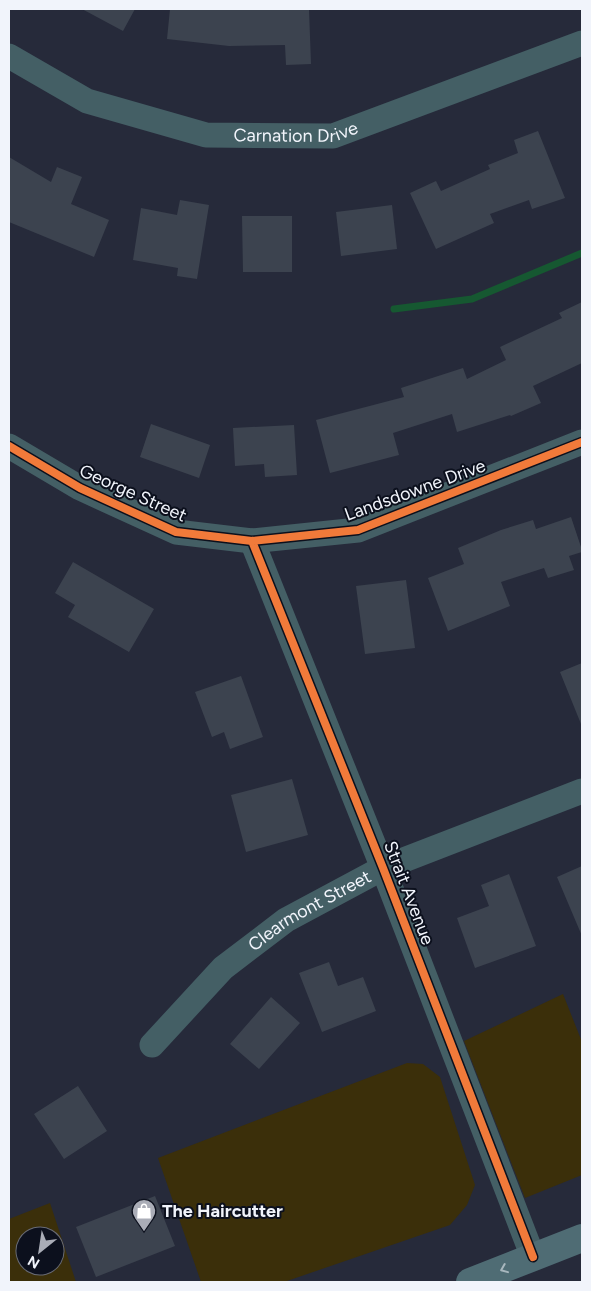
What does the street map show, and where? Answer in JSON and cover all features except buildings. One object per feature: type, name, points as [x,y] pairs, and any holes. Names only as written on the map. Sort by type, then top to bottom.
[{"type":"main road","points":[[470,1282],[582,1238]]},
{"type":"street","name":"Carnation Drive","points":[[9,56],[87,101],[206,135],[333,136],[582,43]]},
{"type":"street","name":"Landsdowne Drive","points":[[252,541],[358,530],[582,442]]},
{"type":"street","name":"George Street","points":[[9,446],[80,488],[176,532],[252,541]]},
{"type":"street","name":"Strait Avenue","points":[[252,541],[383,868],[533,1257]]},
{"type":"street","name":"Clearmont Street","points":[[152,1045],[223,968],[286,920],[383,868],[582,790]]},
{"type":"shaded area","points":[[563,994],[582,1042],[582,1175],[525,1198],[464,1041]]},
{"type":"shaded area","points":[[407,1063],[423,1064],[440,1077],[475,1185],[467,1205],[450,1225],[284,1282],[201,1282],[158,1158]]},
{"type":"shaded area","points":[[50,1203],[58,1226],[15,1226],[15,1276],[65,1276],[65,1249],[76,1282],[9,1282],[9,1219]]},
{"type":"waterway","points":[[394,309],[472,299],[582,253]]},
{"type":"cycle path","points":[[9,446],[80,488],[176,532],[252,541],[358,530],[582,442]]},
{"type":"cycle path","points":[[252,541],[383,868],[533,1257]]},
{"type":"place","name":"The Haircutter","points":[[144,1232]]}]
